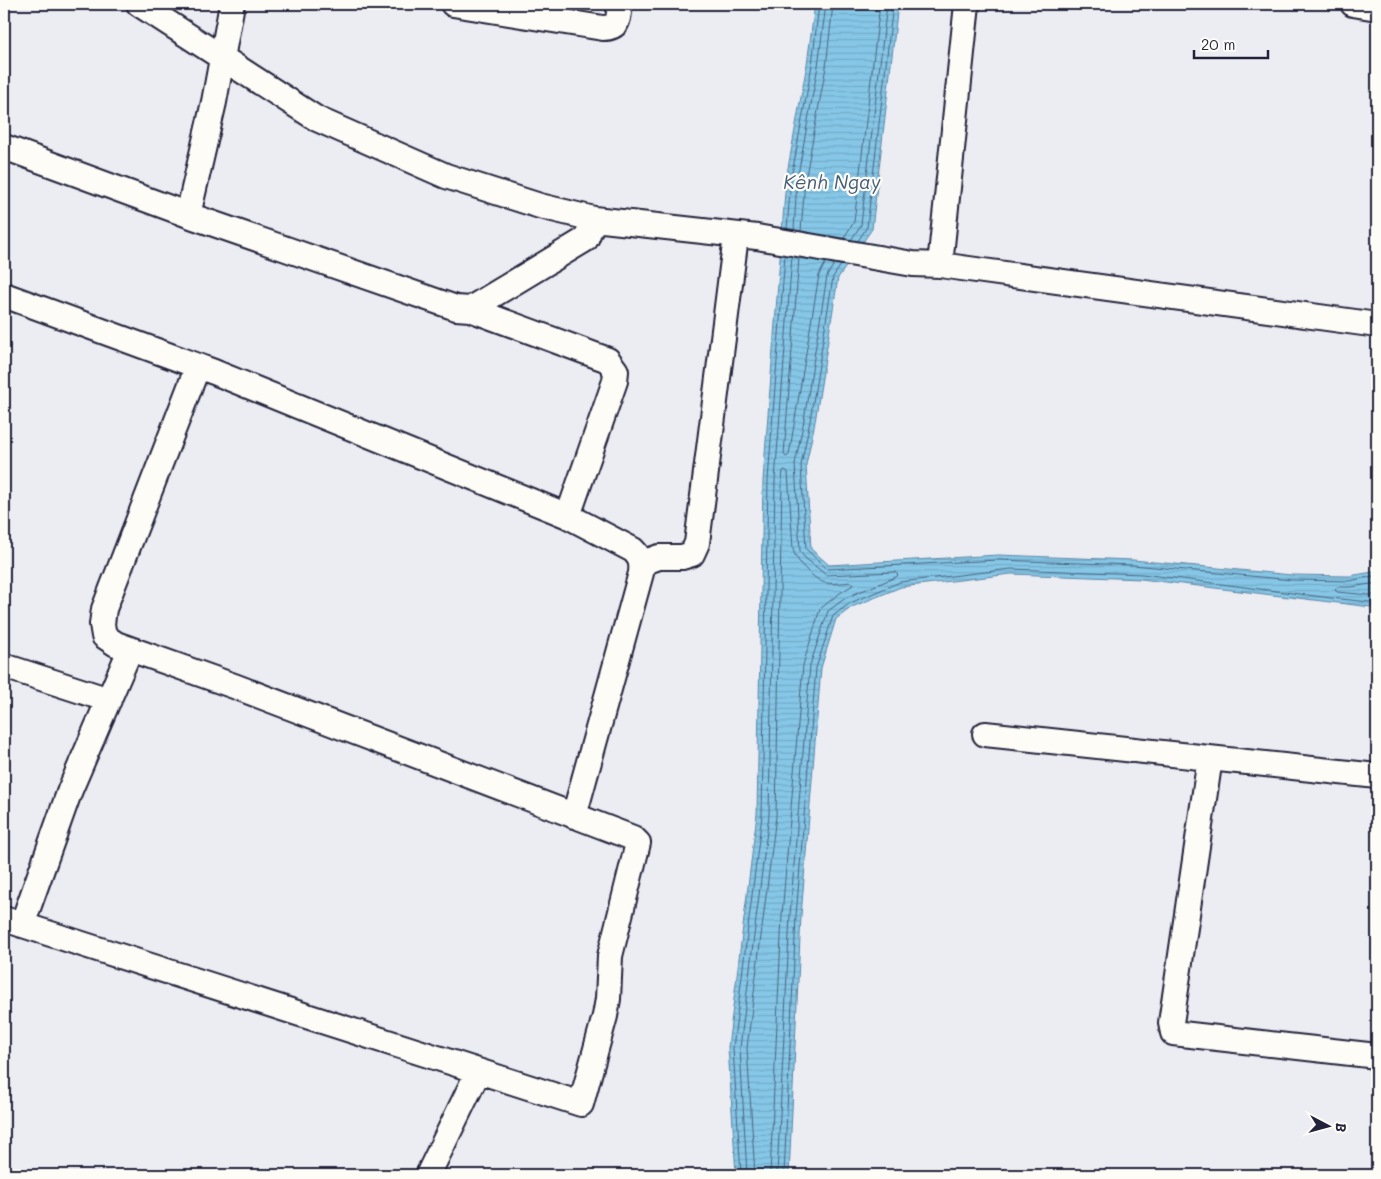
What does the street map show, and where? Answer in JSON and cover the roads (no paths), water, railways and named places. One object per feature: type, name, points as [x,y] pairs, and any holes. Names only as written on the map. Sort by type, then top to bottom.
[{"type":"street","points":[[139,4],[317,119],[446,176],[540,206],[594,220],[746,237],[912,264],[940,265],[1377,325]]},
{"type":"street","points":[[188,215],[214,102],[232,4]]},
{"type":"street","points":[[454,4],[611,28],[618,19],[620,4]]},
{"type":"street","points":[[940,265],[967,4]]},
{"type":"street","points":[[1353,4],[1377,8]]},
{"type":"street","points":[[4,147],[188,215],[456,308],[470,309],[608,360],[616,371],[615,381],[568,516]]},
{"type":"street","points":[[470,309],[586,239],[594,220]]},
{"type":"street","points":[[642,563],[659,557],[682,557],[692,554],[697,543],[746,237]]},
{"type":"street","points":[[4,295],[198,366],[568,516],[633,550],[639,556],[642,563],[641,574],[574,816]]},
{"type":"street","points":[[130,650],[13,922],[581,1104],[605,1016],[608,999],[610,956],[638,844],[633,838],[234,686],[130,650],[110,641],[104,636],[103,615],[198,366]]},
{"type":"street","points":[[4,666],[109,700]]},
{"type":"street","points":[[985,734],[1377,776]]},
{"type":"street","points":[[1210,758],[1171,1023],[1173,1033],[1377,1056]]},
{"type":"street","points":[[428,1175],[478,1072]]},
{"type":"water","name":"Kênh Ngay","points":[[815,4],[898,4],[872,229],[838,278],[815,422],[806,465],[811,549],[829,565],[998,555],[1133,560],[1292,575],[1349,576],[1373,572],[1377,564],[1377,604],[1371,607],[1141,579],[1011,574],[901,587],[852,607],[836,619],[821,668],[801,916],[789,1175],[736,1175],[728,1047],[757,814],[763,480],[786,179],[807,64]]}]
